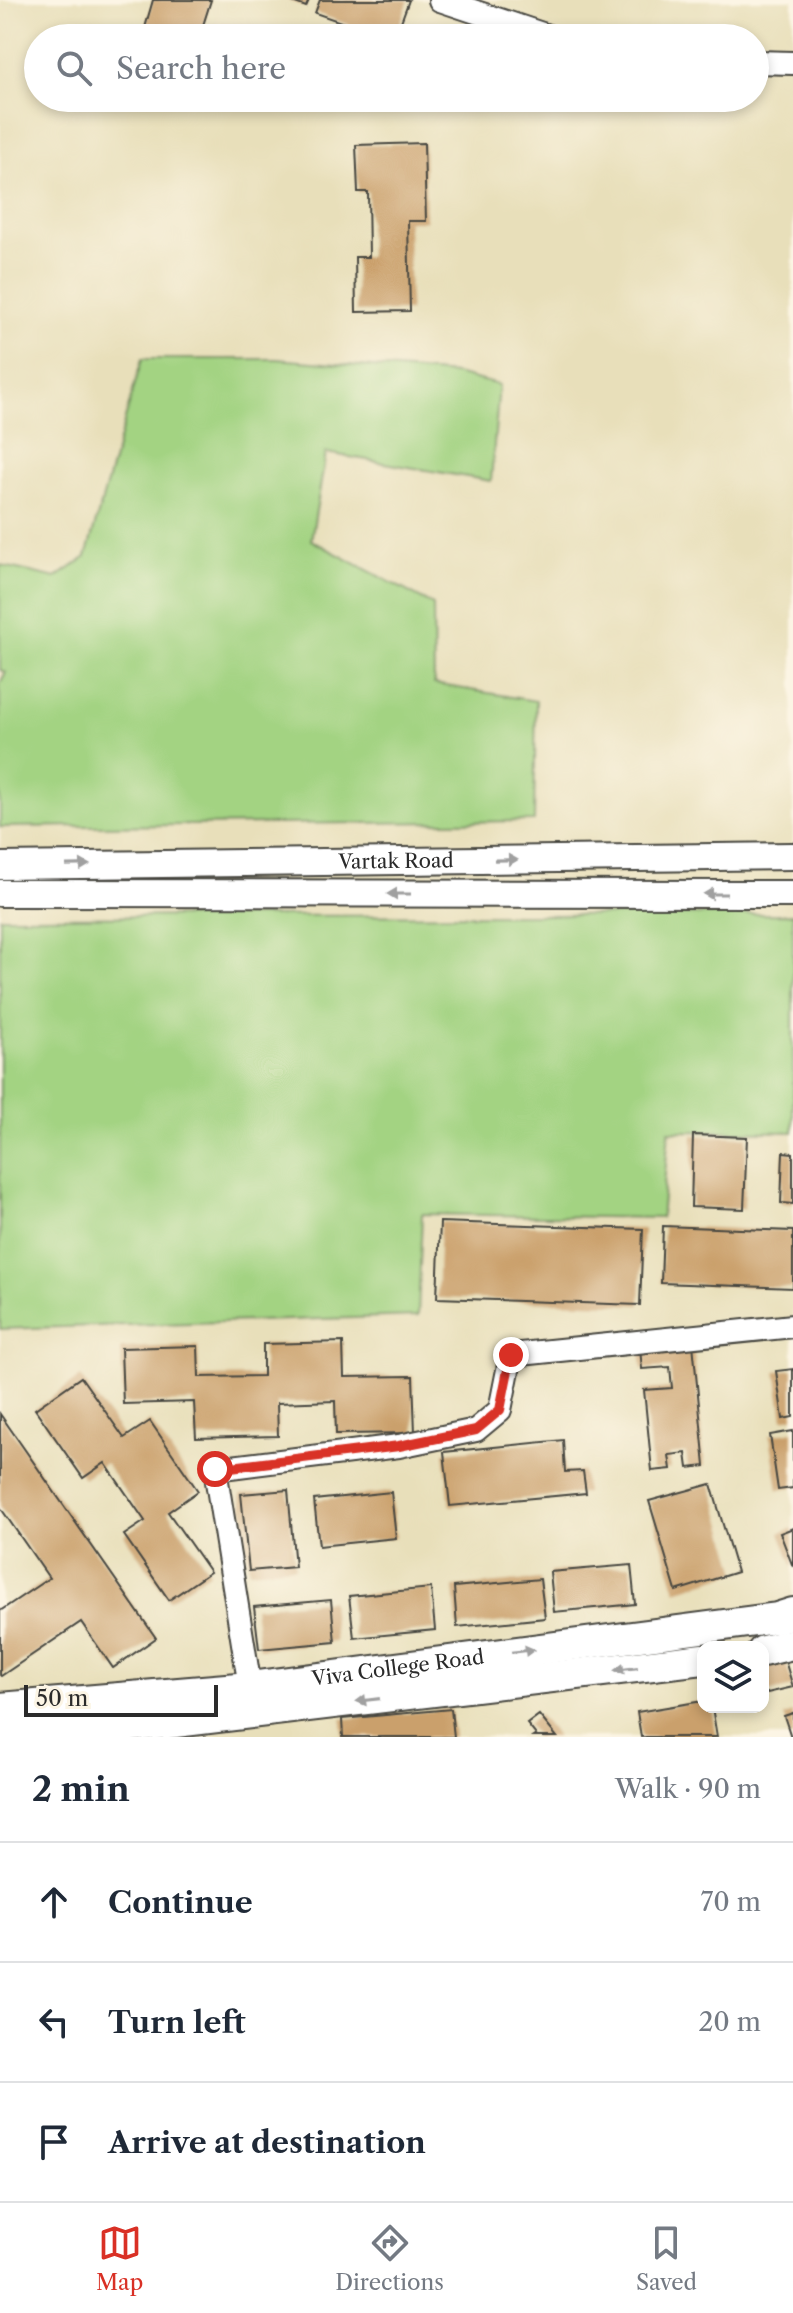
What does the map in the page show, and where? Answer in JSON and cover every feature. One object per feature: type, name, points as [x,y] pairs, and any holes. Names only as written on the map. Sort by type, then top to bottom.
[{"type":"main road","name":"Viva College Road","points":[[0,1708],[250,1687],[777,1618],[793,1613]]},
{"type":"main road","points":[[769,1650],[793,1644]]},
{"type":"main road","name":"Viva College Road","points":[[0,1737],[173,1730],[697,1660]]},
{"type":"street","points":[[440,0],[512,24]]},
{"type":"street","points":[[769,62],[793,63]]},
{"type":"street","name":"Vartak Road","points":[[0,866],[793,856]]},
{"type":"street","name":"Vartak Road","points":[[0,893],[793,894]]},
{"type":"street","points":[[250,1687],[215,1469],[399,1446],[476,1430],[500,1410],[511,1355],[793,1326]]},
{"type":"street","points":[[143,1696],[173,1730]]},
{"type":"green space","points":[[142,359],[277,359],[455,374],[499,385],[491,481],[326,453],[311,540],[433,605],[434,684],[536,701],[534,821],[0,827],[0,683],[6,672],[0,670],[0,565],[56,578],[86,557]]},
{"type":"green space","points":[[793,914],[793,1132],[669,1131],[661,1218],[422,1214],[418,1316],[0,1329],[0,917]]},
{"type":"building","points":[[153,0],[211,0],[203,24],[146,24]]},
{"type":"building","points":[[287,0],[309,0],[306,7]]},
{"type":"building","points":[[320,0],[409,0],[400,24],[347,24],[315,13]]},
{"type":"building","points":[[424,143],[426,221],[408,221],[410,311],[356,312],[355,257],[369,257],[368,192],[358,192],[356,145]]},
{"type":"building","points":[[693,1135],[747,1137],[744,1209],[691,1207]]},
{"type":"building","points":[[783,1152],[793,1153],[793,1204],[781,1203]]},
{"type":"building","points":[[440,1222],[643,1229],[640,1305],[437,1298]]},
{"type":"building","points":[[663,1226],[793,1231],[793,1288],[661,1283]]},
{"type":"building","points":[[343,1342],[344,1377],[413,1376],[415,1433],[336,1434],[335,1401],[277,1403],[278,1436],[196,1438],[194,1402],[123,1404],[121,1348],[198,1346],[199,1377],[263,1376],[263,1344]]},
{"type":"building","points":[[693,1344],[705,1466],[688,1468],[686,1453],[669,1455],[671,1469],[652,1471],[644,1390],[672,1388],[670,1367],[642,1369],[640,1349]]},
{"type":"building","points":[[793,1369],[793,1417],[783,1419],[776,1371]]},
{"type":"building","points":[[81,1377],[124,1438],[150,1421],[198,1491],[168,1512],[210,1572],[169,1600],[124,1535],[145,1521],[105,1463],[83,1478],[35,1409]]},
{"type":"building","points":[[0,1414],[156,1638],[113,1668],[81,1622],[0,1675],[0,1611],[49,1578],[0,1507]]},
{"type":"building","points":[[793,1431],[793,1488],[778,1490],[770,1435]]},
{"type":"building","points":[[563,1440],[565,1472],[583,1471],[586,1493],[450,1506],[444,1452]]},
{"type":"building","points":[[711,1484],[737,1572],[676,1591],[649,1501]]},
{"type":"building","points":[[288,1490],[295,1567],[249,1571],[241,1494]]},
{"type":"building","points":[[391,1492],[396,1538],[319,1546],[314,1500]]},
{"type":"building","points":[[793,1528],[793,1567],[780,1533]]},
{"type":"building","points":[[631,1565],[635,1604],[554,1612],[550,1572]]},
{"type":"building","points":[[540,1579],[545,1618],[457,1627],[454,1587]]},
{"type":"building","points":[[431,1588],[435,1630],[354,1638],[349,1596]]},
{"type":"building","points":[[331,1600],[335,1642],[259,1649],[254,1607]]},
{"type":"building","points":[[784,1657],[793,1687],[769,1693],[769,1661]]},
{"type":"building","points":[[697,1702],[697,1713],[713,1713],[717,1737],[641,1737],[637,1712]]},
{"type":"building","points":[[451,1709],[454,1737],[343,1737],[342,1719]]},
{"type":"building","points":[[793,1713],[793,1737],[791,1737],[784,1716]]},
{"type":"building","points":[[539,1715],[557,1737],[533,1737],[536,1735],[527,1724]]},
{"type":"route","points":[[215,1469],[399,1446],[476,1430],[500,1410],[511,1355]]}]
